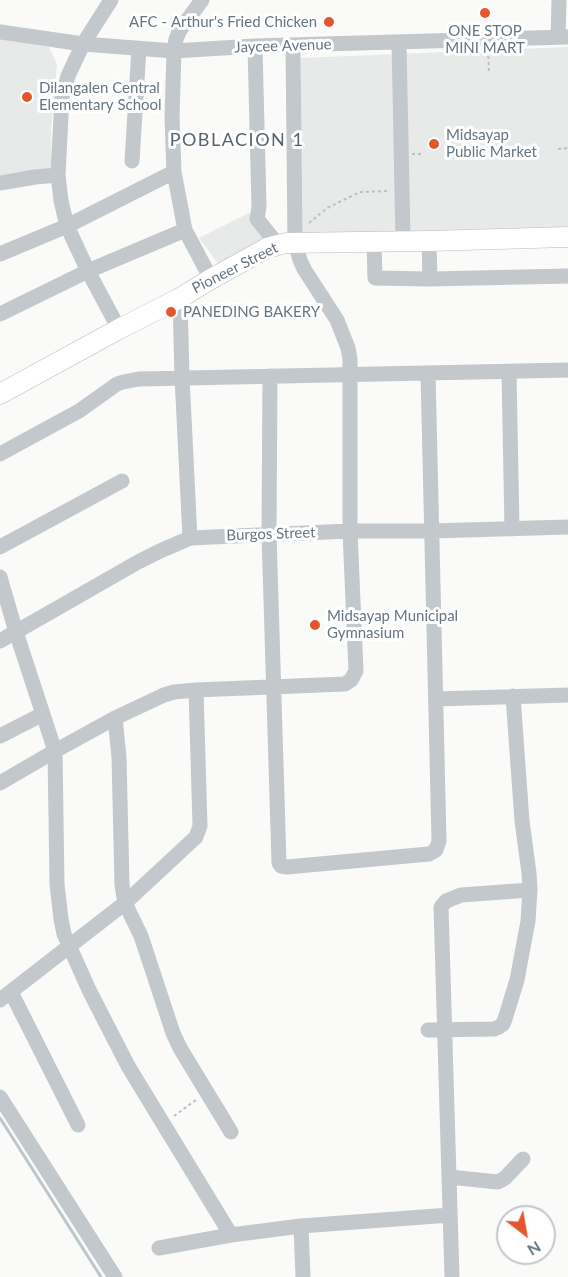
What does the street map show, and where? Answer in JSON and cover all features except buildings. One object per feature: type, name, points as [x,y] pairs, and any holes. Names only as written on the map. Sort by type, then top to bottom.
[{"type":"main road","name":"Pioneer Street","points":[[0,394],[180,298],[267,248],[289,240],[374,242],[568,237]]},
{"type":"street","points":[[111,0],[83,44],[68,76],[62,97],[58,175],[66,226],[119,329]]},
{"type":"street","points":[[202,0],[176,39],[172,118],[174,172],[185,230],[211,279]]},
{"type":"street","points":[[559,0],[563,37]]},
{"type":"street","name":"Jaycee Avenue","points":[[0,32],[83,44],[174,51],[255,46],[563,37]]},
{"type":"street","points":[[399,42],[403,241]]},
{"type":"street","points":[[289,240],[293,45]]},
{"type":"street","points":[[0,783],[115,718],[164,695],[196,690],[345,684],[351,680],[356,671],[350,531],[351,375],[348,348],[337,320],[304,269],[289,240],[257,219],[259,207],[255,46]]},
{"type":"street","points":[[132,161],[139,48]]},
{"type":"street","points":[[0,254],[66,226],[174,172]]},
{"type":"street","points":[[0,183],[58,175]]},
{"type":"street","points":[[0,314],[88,271],[185,230]]},
{"type":"street","points":[[429,241],[430,279]]},
{"type":"street","points":[[374,242],[375,278],[568,276]]},
{"type":"street","points":[[180,298],[190,538]]},
{"type":"street","points":[[0,454],[79,411],[112,387],[139,379],[568,370]]},
{"type":"street","points":[[509,372],[512,529]]},
{"type":"street","points":[[270,376],[269,534],[279,863],[287,867],[429,854],[436,850],[439,841],[428,373]]},
{"type":"street","points":[[0,547],[122,481]]},
{"type":"street","name":"Burgos Street","points":[[0,641],[145,558],[190,538],[350,531],[568,527]]},
{"type":"street","points":[[0,577],[55,751],[57,884],[63,929],[69,947],[142,1092],[164,1123],[231,1235]]},
{"type":"street","points":[[78,1125],[3,996],[125,903],[196,837],[200,826],[196,690]]},
{"type":"street","points":[[436,699],[568,695]]},
{"type":"street","points":[[428,1030],[494,1029],[503,1024],[517,980],[528,921],[530,873],[522,821],[513,696]]},
{"type":"street","points":[[0,736],[43,714]]},
{"type":"street","points":[[115,718],[119,757],[122,885],[125,903],[145,946],[173,1033],[206,1093],[231,1132]]},
{"type":"street","points":[[452,1277],[441,907],[446,901],[460,895],[530,890]]},
{"type":"street","points":[[0,1097],[115,1277]]},
{"type":"street","points":[[449,1177],[498,1182],[523,1159]]},
{"type":"street","points":[[159,1248],[231,1235],[301,1226],[450,1215]]},
{"type":"street","points":[[301,1226],[303,1277]]},
{"type":"path","points":[[488,39],[489,71]]},
{"type":"path","points":[[558,149],[568,148]]},
{"type":"path","points":[[289,240],[327,208],[360,192],[402,191]]},
{"type":"path","points":[[164,1123],[206,1093]]},
{"type":"shaded area","name":"Dilangalen Central Elementary School","points":[[0,39],[49,47],[57,64],[51,130],[52,171],[0,178]]},
{"type":"shaded area","name":"Midsayap Public Market","points":[[568,47],[568,231],[300,237],[301,58]]},
{"type":"shaded area","points":[[249,213],[268,238],[219,265],[199,238]]},
{"type":"waterway","points":[[0,1118],[101,1277]]},
{"type":"place","name":"ONE STOP MINI MART","points":[[485,13]]},
{"type":"place","name":"AFC - Arthur's Fried Chicken","points":[[329,22]]},
{"type":"place","name":"Dilangalen Central Elementary School","points":[[27,97]]},
{"type":"place","name":"Midsayap Public Market","points":[[434,144]]},
{"type":"place","name":"PANEDING BAKERY","points":[[171,312]]},
{"type":"place","name":"Midsayap Municipal Gymnasium","points":[[315,625]]},
{"type":"district","name":"POBLACION 1","points":[[237,140]]}]
